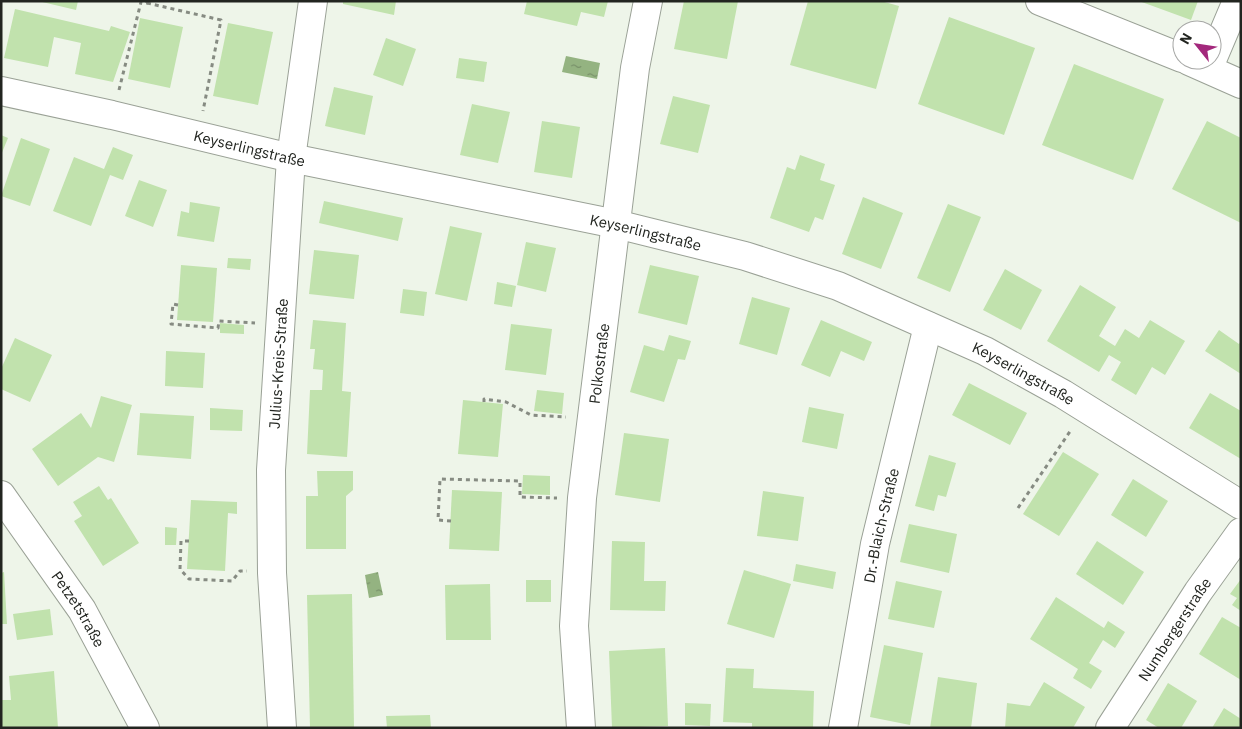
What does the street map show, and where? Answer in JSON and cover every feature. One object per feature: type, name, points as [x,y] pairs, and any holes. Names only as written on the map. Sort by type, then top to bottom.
[{"type":"street","name":"Julius-Kreis-Straße","points":[[282,728],[272,573],[271,470],[291,158],[313,1]]},
{"type":"street","name":"Polkostraße","points":[[581,728],[574,626],[582,498],[635,68],[648,1]]},
{"type":"street","points":[[1040,1],[1172,54]]},
{"type":"street","points":[[1222,30],[1237,1]]},
{"type":"street","points":[[1218,70],[1241,84]]},
{"type":"street","name":"Keyserlingstraße","points":[[1,91],[112,115],[291,158],[616,224],[745,256],[838,286],[985,351],[1085,408],[1241,505]]},
{"type":"street","name":"Dr.-Blaich-Straße","points":[[843,728],[875,544],[928,326]]},
{"type":"street","name":"Petzetstraße","points":[[1,495],[82,610],[145,728]]},
{"type":"street","name":"Numbergerstraße","points":[[1110,728],[1198,592],[1241,532]]},
{"type":"path","points":[[112,115],[141,2],[221,20],[198,136]]},
{"type":"path","points":[[178,305],[173,304],[171,324],[218,328],[219,321],[280,325]]},
{"type":"path","points":[[484,402],[484,399],[506,402],[531,415],[592,419]]},
{"type":"path","points":[[1018,508],[1085,408]]},
{"type":"path","points":[[451,521],[438,520],[440,479],[520,481],[520,497],[582,498]]},
{"type":"path","points":[[189,541],[182,540],[180,569],[189,579],[232,581],[240,571],[272,573]]},
{"type":"water","points":[[566,56],[600,63],[597,79],[562,72]]},
{"type":"water","points":[[378,572],[383,595],[369,598],[365,575]]},
{"type":"building","points":[[38,1],[78,1],[76,10]]},
{"type":"building","points":[[343,1],[396,1],[394,15],[343,4]]},
{"type":"building","points":[[527,1],[608,1],[604,17],[581,12],[577,26],[524,14]]},
{"type":"building","points":[[684,1],[738,1],[727,59],[674,49]]},
{"type":"building","points":[[808,1],[881,1],[899,6],[876,89],[790,65]]},
{"type":"building","points":[[1139,1],[1198,1],[1191,20]]},
{"type":"building","points":[[15,9],[109,31],[111,26],[130,32],[113,82],[75,74],[81,43],[54,37],[48,67],[4,58]]},
{"type":"building","points":[[949,17],[1035,48],[1004,135],[918,104]]},
{"type":"building","points":[[140,18],[183,27],[170,88],[128,79]]},
{"type":"building","points":[[228,23],[273,32],[258,105],[213,96]]},
{"type":"building","points":[[386,38],[416,49],[403,86],[373,75]]},
{"type":"building","points":[[459,58],[487,62],[484,82],[456,78]]},
{"type":"building","points":[[1074,64],[1164,99],[1133,180],[1042,145]]},
{"type":"building","points":[[334,87],[373,96],[365,135],[325,126]]},
{"type":"building","points":[[673,96],[710,105],[698,153],[660,144]]},
{"type":"building","points":[[472,104],[510,112],[498,163],[460,155]]},
{"type":"building","points":[[542,121],[580,127],[572,178],[534,172]]},
{"type":"building","points":[[1207,121],[1241,138],[1241,223],[1172,189]]},
{"type":"building","points":[[1,135],[8,138],[1,155]]},
{"type":"building","points":[[21,138],[50,149],[30,206],[1,196]]},
{"type":"building","points":[[113,147],[133,155],[123,180],[110,175],[91,226],[53,211],[74,157],[104,169]]},
{"type":"building","points":[[800,155],[825,164],[820,180],[835,185],[823,220],[815,217],[809,232],[770,218],[787,167],[795,170]]},
{"type":"building","points":[[139,180],[167,190],[153,227],[125,216]]},
{"type":"building","points":[[863,197],[903,213],[881,269],[842,254]]},
{"type":"building","points":[[324,201],[403,218],[398,241],[319,223]]},
{"type":"building","points":[[190,202],[220,207],[214,242],[177,236],[181,211],[189,213]]},
{"type":"building","points":[[948,204],[981,217],[950,292],[917,278]]},
{"type":"building","points":[[450,226],[482,233],[467,301],[435,294]]},
{"type":"building","points":[[526,242],[556,248],[546,292],[517,285]]},
{"type":"building","points":[[314,250],[359,255],[354,299],[309,294]]},
{"type":"building","points":[[228,258],[251,259],[250,270],[227,268]]},
{"type":"building","points":[[181,265],[217,268],[213,322],[177,320]]},
{"type":"building","points":[[650,265],[699,276],[687,325],[638,313]]},
{"type":"building","points":[[1005,269],[1042,290],[1021,330],[983,310]]},
{"type":"building","points":[[497,282],[516,286],[512,307],[494,304]]},
{"type":"building","points":[[1080,285],[1116,307],[1099,336],[1115,346],[1125,329],[1139,338],[1150,320],[1185,341],[1165,375],[1152,367],[1136,395],[1111,380],[1121,362],[1109,355],[1099,372],[1047,341]]},
{"type":"building","points":[[403,289],[427,292],[424,316],[400,313]]},
{"type":"building","points":[[752,297],[790,308],[777,355],[739,344]]},
{"type":"building","points":[[313,320],[346,323],[342,391],[351,392],[347,457],[307,454],[310,390],[322,390],[323,370],[313,369],[315,349],[310,349]]},
{"type":"building","points":[[821,320],[872,342],[864,361],[841,351],[830,377],[801,365]]},
{"type":"building","points":[[220,323],[244,325],[244,334],[220,333]]},
{"type":"building","points":[[511,324],[552,329],[546,375],[505,370]]},
{"type":"building","points":[[1219,330],[1239,344],[1241,341],[1241,374],[1205,351]]},
{"type":"building","points":[[669,335],[691,341],[685,360],[678,359],[664,402],[630,392],[644,345],[664,351]]},
{"type":"building","points":[[15,338],[52,355],[30,402],[1,389],[1,369]]},
{"type":"building","points":[[166,351],[205,353],[203,388],[165,386]]},
{"type":"building","points":[[969,383],[1027,413],[1010,445],[952,415]]},
{"type":"building","points":[[537,390],[564,393],[562,414],[534,411]]},
{"type":"building","points":[[1210,393],[1241,411],[1241,459],[1189,428]]},
{"type":"building","points":[[101,396],[132,405],[114,462],[98,457],[58,486],[32,449],[81,413],[91,428]]},
{"type":"building","points":[[463,400],[503,404],[498,457],[458,454]]},
{"type":"building","points":[[809,407],[844,414],[837,449],[802,442]]},
{"type":"building","points":[[210,408],[243,410],[242,431],[210,430]]},
{"type":"building","points":[[140,413],[194,416],[191,459],[137,455]]},
{"type":"building","points":[[624,433],[669,439],[660,502],[615,495]]},
{"type":"building","points":[[1063,452],[1099,474],[1059,536],[1023,514]]},
{"type":"building","points":[[929,455],[956,463],[946,497],[938,495],[934,511],[915,506]]},
{"type":"building","points":[[317,471],[353,471],[353,490],[346,496],[346,549],[306,549],[306,496],[318,496]]},
{"type":"building","points":[[523,475],[550,476],[550,495],[522,494]]},
{"type":"building","points":[[1133,479],[1168,501],[1146,537],[1111,515]]},
{"type":"building","points":[[99,486],[108,500],[111,498],[139,543],[103,566],[74,521],[82,516],[73,502]]},
{"type":"building","points":[[452,490],[502,492],[499,551],[449,549]]},
{"type":"building","points":[[763,491],[804,497],[798,541],[757,536]]},
{"type":"building","points":[[191,500],[237,502],[237,514],[228,513],[225,571],[187,569]]},
{"type":"building","points":[[909,524],[957,534],[949,573],[900,562]]},
{"type":"building","points":[[165,527],[177,528],[176,545],[165,545]]},
{"type":"building","points":[[612,541],[645,542],[644,581],[666,581],[665,611],[610,610]]},
{"type":"building","points":[[1097,541],[1144,572],[1123,605],[1076,574]]},
{"type":"building","points":[[796,564],[836,572],[833,589],[793,581]]},
{"type":"building","points":[[744,570],[791,584],[774,638],[727,624]]},
{"type":"building","points":[[4,572],[7,624],[1,624],[1,573]]},
{"type":"building","points":[[1241,579],[1241,611],[1232,605],[1237,598],[1230,594]]},
{"type":"building","points":[[526,580],[551,580],[551,602],[526,602]]},
{"type":"building","points":[[896,581],[942,591],[934,628],[888,619]]},
{"type":"building","points":[[490,584],[491,640],[446,640],[445,585]]},
{"type":"building","points":[[352,594],[354,728],[310,728],[307,595]]},
{"type":"building","points":[[1056,597],[1104,628],[1108,621],[1125,632],[1115,648],[1103,640],[1089,663],[1102,671],[1091,689],[1073,678],[1078,669],[1030,639]]},
{"type":"building","points":[[50,609],[53,635],[17,640],[13,614]]},
{"type":"building","points":[[1222,617],[1241,628],[1241,680],[1199,654]]},
{"type":"building","points":[[884,645],[923,653],[910,725],[870,717]]},
{"type":"building","points":[[665,648],[668,726],[612,728],[609,651]]},
{"type":"building","points":[[726,668],[754,669],[753,688],[814,691],[813,728],[752,728],[752,723],[723,722]]},
{"type":"building","points":[[54,671],[58,728],[1,728],[1,700],[11,700],[9,676]]},
{"type":"building","points":[[938,677],[977,683],[971,728],[930,728]]},
{"type":"building","points":[[1044,682],[1085,707],[1073,728],[1005,728],[1007,703],[1030,706]]},
{"type":"building","points":[[1168,683],[1197,701],[1181,728],[1159,728],[1146,720]]},
{"type":"building","points":[[685,703],[711,704],[710,726],[685,725]]},
{"type":"building","points":[[1224,708],[1241,719],[1241,728],[1212,728]]},
{"type":"building","points":[[430,715],[431,728],[387,728],[386,716]]}]
